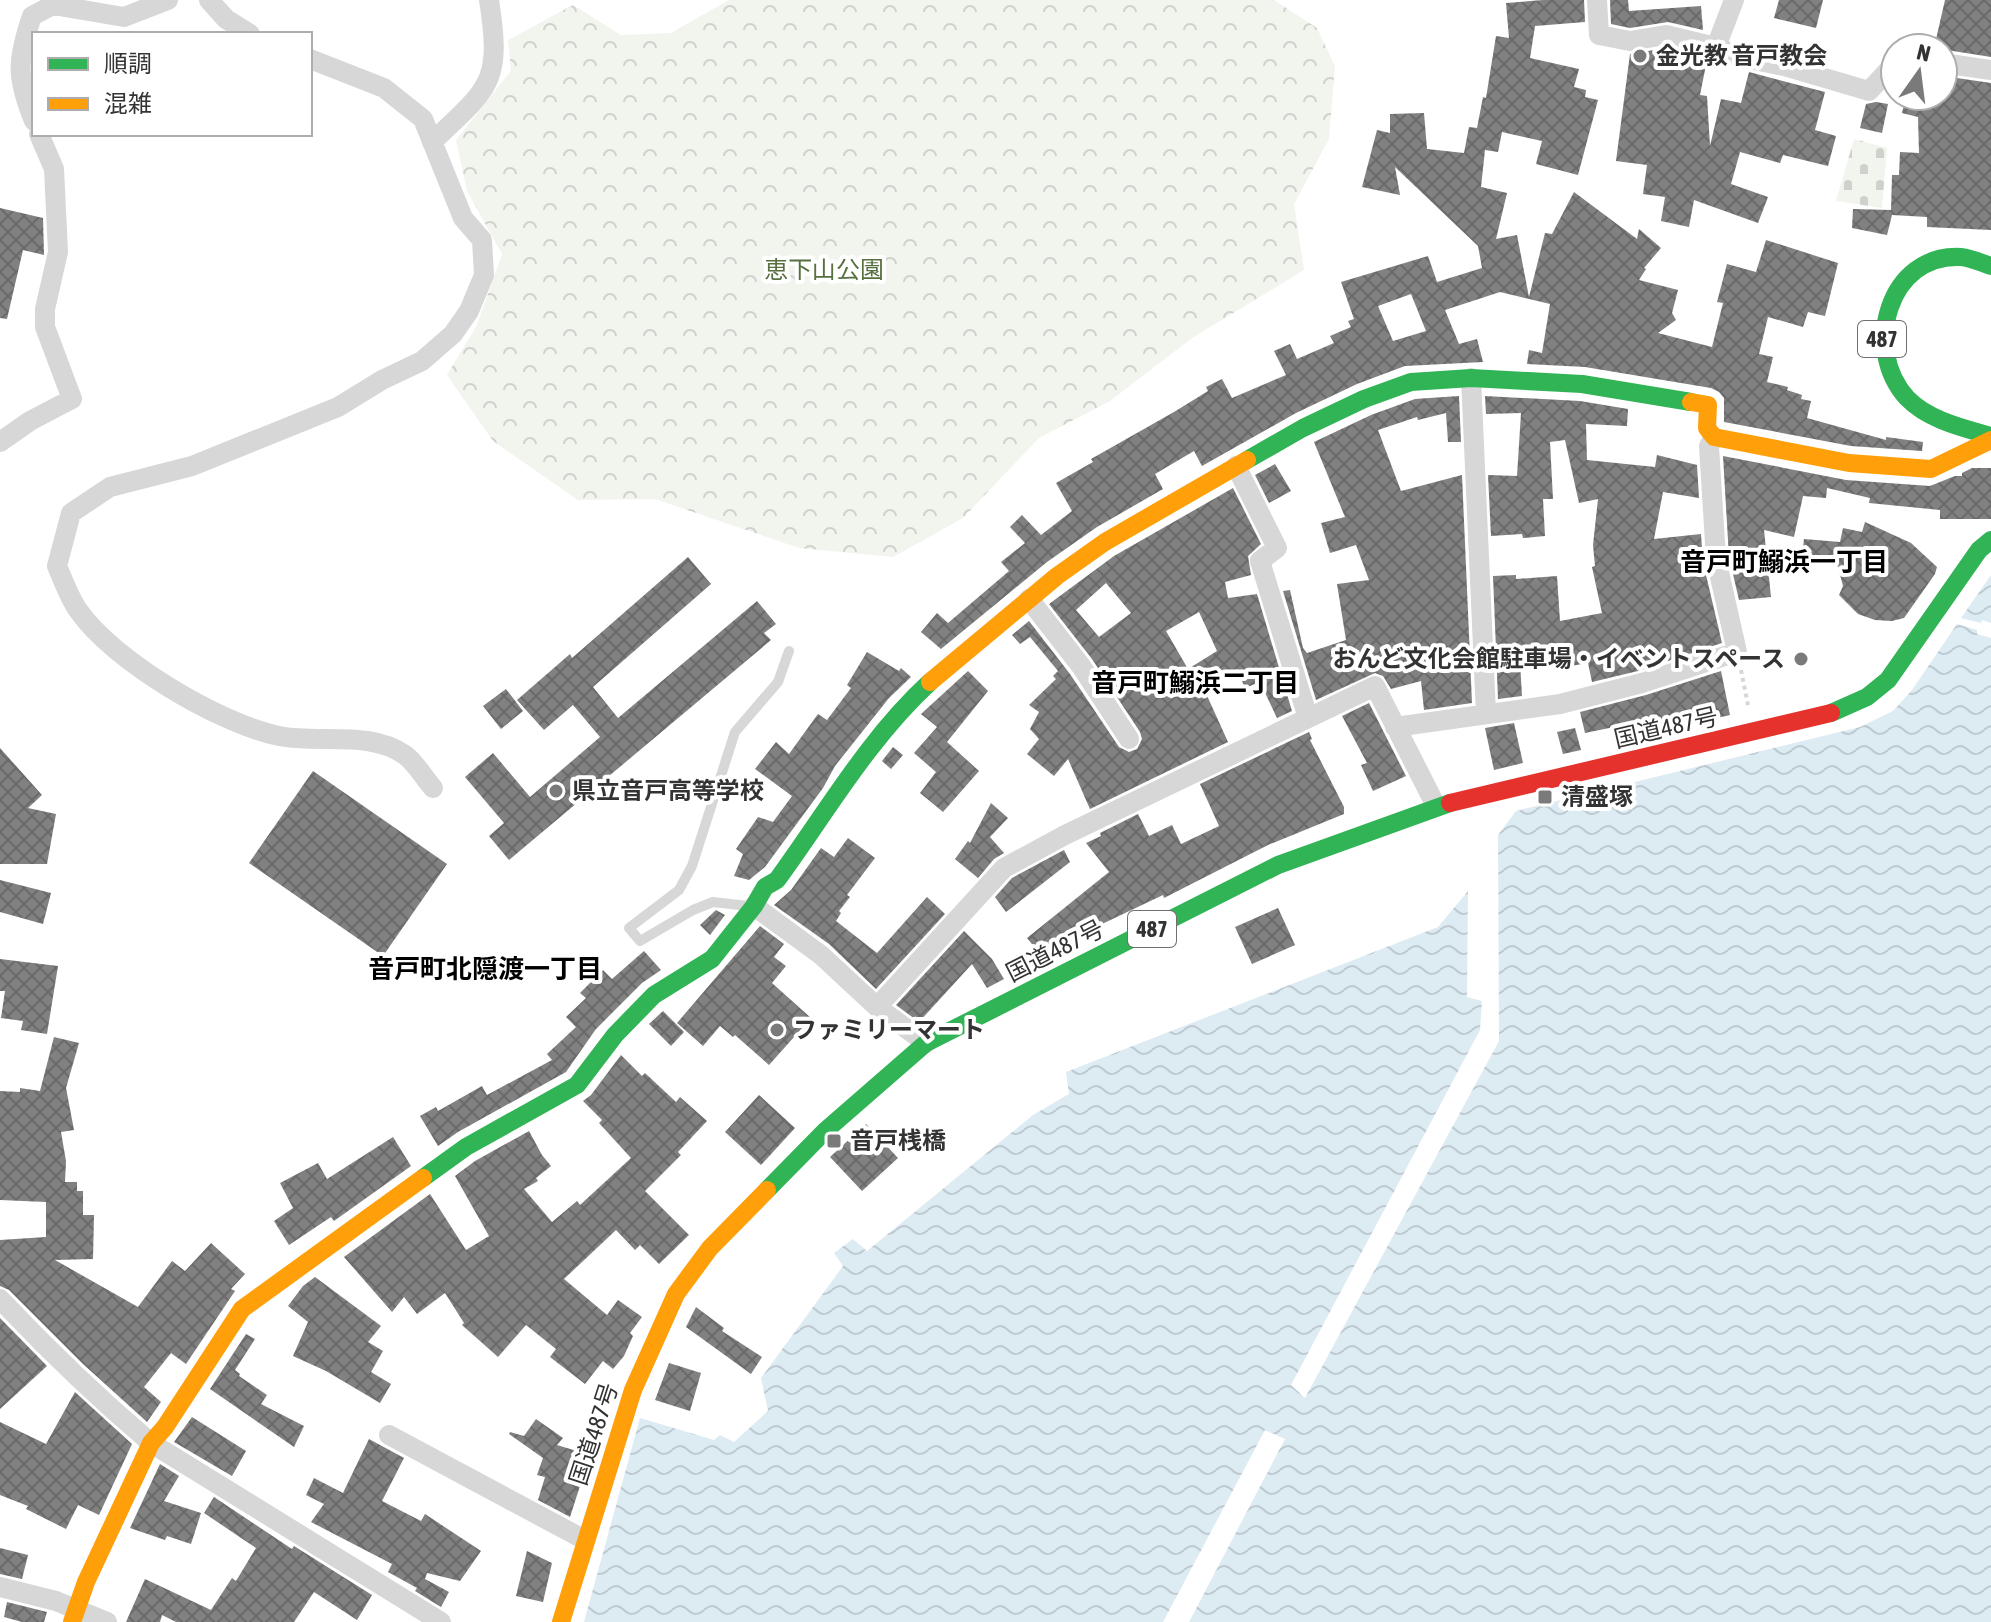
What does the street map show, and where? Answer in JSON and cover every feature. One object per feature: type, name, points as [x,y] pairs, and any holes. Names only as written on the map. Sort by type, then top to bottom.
[{"type":"main road","name":"487","points":[[1991,268],[1982,261],[1953,258],[1930,264],[1908,276],[1895,292],[1886,313],[1882,339],[1885,361],[1894,382],[1907,399],[1926,412],[1991,438]]},
{"type":"main road","name":"487","points":[[1972,412],[1927,405],[1905,387],[1891,360],[1889,317],[1900,293],[1910,281],[1920,276],[1953,264],[1991,268]]},
{"type":"main road","points":[[74,1615],[151,1443],[165,1427],[242,1309],[466,1147],[577,1085],[615,1035],[654,995],[712,959],[754,906],[765,887],[777,880],[862,758],[902,708],[958,657],[1105,542],[1303,428],[1364,399],[1411,382],[1471,378],[1582,384],[1708,405],[1707,428],[1714,437],[1849,463],[1931,469],[1991,438]]},
{"type":"main road","name":"国道487号","points":[[561,1622],[633,1390],[676,1294],[710,1248],[825,1131],[926,1043],[1278,865],[1436,806],[1827,715],[1867,697],[1888,680],[1979,550],[1991,540]]},
{"type":"street","points":[[32,115],[19,58],[32,16],[53,5],[124,17],[168,0]]},
{"type":"street","points":[[209,0],[226,19],[247,32]]},
{"type":"street","points":[[432,142],[478,99],[492,74],[495,41],[489,0]]},
{"type":"street","points":[[1597,0],[1599,35],[1630,41],[1666,35],[1869,91],[1879,80]]},
{"type":"street","points":[[1716,47],[1734,0]]},
{"type":"street","points":[[312,60],[384,88],[423,119],[463,218],[482,240],[484,275],[469,311],[453,334],[422,361],[382,380],[338,407],[192,466],[110,487],[71,513],[57,566],[78,611],[112,646],[152,676],[228,720],[279,736],[378,743],[406,756],[433,788]]},
{"type":"street","points":[[1959,65],[1991,70]]},
{"type":"street","points":[[0,442],[30,421],[72,399],[45,327],[45,309],[58,252],[54,169],[40,136]]},
{"type":"street","points":[[1471,378],[1486,714]]},
{"type":"street","points":[[1395,727],[1573,700],[1642,683],[1737,652],[1716,559],[1709,446],[1714,437]]},
{"type":"street","points":[[1236,466],[1277,548],[1260,561],[1308,718]]},
{"type":"street","points":[[1029,599],[1081,666],[1129,739]]},
{"type":"street","points":[[877,1007],[1004,868],[1065,835],[1375,686],[1436,806]]},
{"type":"street","points":[[754,906],[821,955],[877,1007],[926,1043]]},
{"type":"street","points":[[0,1299],[57,1360],[151,1443],[439,1622]]},
{"type":"street","points":[[389,1435],[585,1540]]},
{"type":"street","points":[[0,1587],[56,1601],[74,1615],[107,1622]]},
{"type":"lane","points":[[754,906],[713,902],[640,941],[629,928],[679,890],[692,866],[735,732],[778,682],[789,651]]},
{"type":"path","points":[[1737,652],[1750,715]]},
{"type":"green space","name":"恵下山公園","points":[[729,0],[1274,0],[1317,28],[1335,66],[1329,139],[1294,204],[1304,270],[1192,338],[1110,401],[1039,438],[963,518],[893,557],[799,548],[655,499],[578,500],[493,441],[447,375],[477,325],[502,254],[467,191],[456,140],[511,71],[508,40],[573,5],[621,35],[671,33]]},
{"type":"green space","points":[[1854,139],[1887,148],[1882,208],[1836,201]]},
{"type":"water","points":[[1991,575],[1991,623],[1961,618]]},
{"type":"water","points":[[1957,624],[1991,638],[1991,1622],[1189,1622],[1285,1439],[1265,1430],[1163,1622],[584,1622],[640,1418],[714,1440],[720,1435],[734,1442],[768,1411],[761,1378],[843,1266],[834,1253],[853,1239],[867,1251],[1033,1115],[1069,1094],[1066,1072],[1438,927],[1468,891],[1467,997],[1482,1001],[1480,1030],[1291,1385],[1305,1398],[1499,1041],[1498,835],[1516,811],[1860,727],[1893,711],[1912,690]]},
{"type":"building","points":[[1584,0],[1585,22],[1535,26],[1530,58],[1579,69],[1574,87],[1586,90],[1585,97],[1598,100],[1578,175],[1536,164],[1542,141],[1502,132],[1498,152],[1485,150],[1481,187],[1507,193],[1496,239],[1517,235],[1529,297],[1545,233],[1552,234],[1574,192],[1637,239],[1639,229],[1661,248],[1644,268],[1639,280],[1678,290],[1672,313],[1676,320],[1658,333],[1712,347],[1723,303],[1717,302],[1727,264],[1756,272],[1766,240],[1838,263],[1825,316],[1808,312],[1803,327],[1768,317],[1759,354],[1773,357],[1767,382],[1788,387],[1787,390],[1802,395],[1801,399],[1811,401],[1807,418],[1886,440],[1886,437],[1923,442],[1922,451],[1851,446],[1724,422],[1724,398],[1711,388],[1585,367],[1527,364],[1529,350],[1542,353],[1550,304],[1500,292],[1445,310],[1459,344],[1477,339],[1483,362],[1405,366],[1357,384],[1296,413],[1202,466],[1194,451],[1155,474],[1163,489],[1097,527],[1047,562],[941,649],[921,632],[937,613],[948,623],[1009,571],[1001,562],[1025,543],[1010,527],[1022,515],[1041,535],[1072,511],[1056,483],[1093,462],[1091,459],[1208,391],[1206,387],[1222,379],[1232,398],[1286,375],[1274,351],[1290,344],[1297,359],[1334,343],[1330,336],[1351,327],[1348,321],[1354,319],[1341,282],[1428,256],[1437,282],[1482,268],[1478,246],[1395,167],[1400,195],[1362,187],[1377,130],[1390,133],[1390,114],[1424,113],[1427,149],[1464,153],[1469,127],[1477,128],[1483,97],[1486,98],[1496,36],[1509,38],[1506,3]],"holes":[[[1411,294],[1426,331],[1393,341],[1378,306]]]},
{"type":"building","points":[[1610,0],[1628,0],[1629,11],[1701,6],[1703,30],[1668,22],[1630,28],[1611,24]]},
{"type":"building","points":[[1779,0],[1823,0],[1816,28],[1774,18]]},
{"type":"building","points":[[1945,0],[1991,0],[1991,57],[1959,52],[1959,32],[1938,32]]},
{"type":"building","points":[[1666,48],[1705,58],[1700,95],[1707,96],[1710,146],[1721,99],[1741,103],[1749,72],[1825,92],[1815,130],[1836,136],[1828,166],[1783,155],[1780,163],[1740,152],[1731,184],[1768,197],[1758,223],[1694,200],[1689,227],[1661,221],[1665,197],[1643,194],[1647,165],[1616,161],[1630,54]]},
{"type":"building","points":[[1959,78],[1991,83],[1991,230],[1927,227],[1927,217],[1892,215],[1887,235],[1852,228],[1853,209],[1891,210],[1892,175],[1899,175],[1900,152],[1919,153],[1918,117],[1902,113],[1959,112]]},
{"type":"building","points":[[1879,102],[1879,112],[1886,112],[1882,133],[1860,128],[1866,104]]},
{"type":"building","points":[[0,208],[43,218],[44,255],[23,250],[7,319],[0,318]]},
{"type":"building","points":[[1459,396],[1461,442],[1448,442],[1446,413],[1418,420],[1417,417],[1378,430],[1401,491],[1462,475],[1472,703],[1424,710],[1421,681],[1391,689],[1383,676],[1375,673],[1316,700],[1283,591],[1290,590],[1303,648],[1307,653],[1346,640],[1337,584],[1369,580],[1356,545],[1330,553],[1321,523],[1345,517],[1314,442],[1371,415],[1415,399]]},
{"type":"building","points":[[1485,396],[1580,401],[1628,409],[1627,426],[1586,424],[1587,460],[1655,467],[1657,455],[1697,465],[1699,498],[1663,492],[1654,539],[1701,534],[1703,562],[1722,643],[1638,671],[1592,682],[1588,663],[1565,667],[1564,659],[1520,662],[1522,696],[1498,699],[1493,576],[1516,575],[1516,579],[1557,576],[1560,621],[1602,613],[1592,567],[1595,566],[1593,545],[1598,499],[1579,503],[1565,440],[1550,442],[1553,499],[1543,499],[1545,536],[1491,536],[1488,475],[1517,476],[1521,413],[1486,414]]},
{"type":"building","points":[[1723,456],[1846,480],[1930,486],[1962,476],[1972,468],[1991,468],[1991,519],[1940,519],[1940,510],[1869,503],[1870,498],[1827,488],[1826,498],[1803,496],[1794,537],[1764,530],[1771,597],[1739,600],[1729,557]]},
{"type":"building","points":[[1275,464],[1291,491],[1269,503],[1255,475]]},
{"type":"building","points":[[1233,488],[1261,544],[1248,556],[1251,575],[1225,582],[1228,598],[1257,594],[1292,711],[1277,718],[1260,682],[1245,688],[1237,669],[1204,689],[1228,742],[1090,809],[1068,759],[1054,776],[1027,754],[1039,739],[1030,729],[1039,712],[1029,705],[1056,679],[1053,676],[1058,671],[1030,637],[1020,644],[1012,635],[1029,621],[1070,674],[1119,747],[1129,752],[1137,749],[1142,739],[1140,732],[1092,659],[1049,604],[1114,556]],"holes":[[[1106,583],[1131,613],[1099,637],[1076,610]],[[1199,612],[1217,651],[1188,669],[1166,631]]]},
{"type":"building","points":[[1865,522],[1911,543],[1937,567],[1904,618],[1875,620],[1858,614],[1839,595],[1843,586],[1836,560],[1802,556],[1804,539],[1840,542],[1843,528],[1862,532]]},
{"type":"building","points":[[688,557],[711,584],[593,687],[618,718],[757,601],[776,624],[764,633],[771,640],[509,860],[489,836],[504,823],[465,777],[493,753],[530,797],[600,737],[573,705],[544,730],[517,700],[570,654],[572,658]]},
{"type":"building","points":[[867,652],[899,671],[901,668],[911,677],[889,698],[835,766],[823,788],[765,867],[749,880],[734,876],[743,854],[736,849],[758,817],[773,822],[792,796],[755,769],[776,742],[789,754],[818,714],[827,720],[851,688],[847,685]]},
{"type":"building","points":[[968,671],[988,691],[947,742],[979,771],[943,812],[920,793],[936,772],[914,753],[937,727],[921,714]]},
{"type":"building","points":[[1721,671],[1730,715],[1656,732],[1653,719],[1585,733],[1580,712]]},
{"type":"building","points":[[506,689],[523,711],[501,729],[483,706]]},
{"type":"building","points":[[1369,703],[1406,776],[1373,791],[1361,765],[1367,763],[1342,716]]},
{"type":"building","points":[[1514,723],[1523,763],[1494,770],[1485,728]]},
{"type":"building","points":[[1575,728],[1581,750],[1563,754],[1557,732]]},
{"type":"building","points":[[1309,732],[1310,740],[1344,807],[1344,814],[1268,845],[1164,898],[1163,895],[1102,924],[1104,928],[1081,940],[1079,936],[1044,959],[1027,938],[1109,872],[1086,843],[1138,814],[1149,836],[1172,825],[1181,844],[1219,826],[1200,784]]},
{"type":"building","points":[[893,747],[903,755],[891,769],[882,761]]},
{"type":"building","points":[[0,748],[42,795],[28,808],[56,814],[47,864],[0,864]]},
{"type":"building","points":[[313,771],[447,864],[383,956],[249,863]]},
{"type":"building","points":[[991,803],[1008,818],[990,837],[1004,853],[994,859],[978,878],[955,859],[968,841],[970,843]]},
{"type":"building","points":[[848,838],[875,858],[847,895],[850,897],[839,911],[841,913],[836,921],[877,953],[927,897],[945,914],[876,989],[829,944],[774,905],[791,890],[821,848],[834,857]]},
{"type":"building","points":[[1064,850],[1070,862],[1006,912],[995,897],[1012,878]]},
{"type":"building","points":[[0,880],[51,893],[43,924],[0,912]]},
{"type":"building","points":[[1278,908],[1295,945],[1252,964],[1235,927]]},
{"type":"building","points":[[716,910],[725,915],[710,935],[700,925]]},
{"type":"building","points":[[760,926],[784,944],[774,957],[786,966],[772,983],[811,1018],[769,1065],[720,1026],[703,1046],[677,1023]]},
{"type":"building","points":[[964,931],[992,959],[1004,979],[987,988],[972,964],[919,1022],[896,1005]]},
{"type":"building","points":[[644,951],[661,970],[642,983],[596,1029],[566,1072],[438,1146],[420,1116],[436,1107],[438,1111],[482,1086],[487,1095],[552,1060],[547,1054],[576,1027],[566,1017],[586,998],[580,993],[603,970],[612,979]]},
{"type":"building","points":[[0,959],[58,966],[47,1034],[21,1030],[23,1021],[1,1018],[5,991],[0,991]]},
{"type":"building","points":[[663,1011],[684,1032],[671,1046],[649,1024]]},
{"type":"building","points":[[54,1037],[79,1043],[66,1088],[74,1130],[61,1132],[66,1161],[65,1182],[77,1182],[77,1191],[83,1191],[83,1215],[94,1215],[93,1259],[55,1260],[138,1307],[172,1261],[185,1271],[211,1243],[245,1274],[231,1289],[235,1291],[186,1364],[171,1353],[144,1387],[161,1402],[147,1422],[9,1290],[0,1286],[0,1240],[46,1237],[46,1202],[0,1200],[0,1091],[20,1092],[20,1088],[40,1091]]},
{"type":"building","points":[[621,1055],[642,1076],[645,1073],[676,1102],[680,1097],[707,1121],[678,1152],[681,1155],[645,1191],[689,1235],[659,1264],[640,1245],[635,1250],[616,1230],[564,1279],[607,1315],[618,1300],[642,1317],[630,1333],[633,1336],[624,1356],[613,1369],[603,1361],[585,1384],[550,1357],[556,1349],[526,1325],[498,1357],[462,1325],[464,1323],[445,1293],[417,1314],[404,1297],[392,1312],[344,1257],[430,1194],[466,1250],[489,1236],[455,1176],[475,1161],[529,1131],[551,1166],[536,1178],[538,1181],[524,1189],[552,1222],[577,1201],[580,1205],[631,1158],[583,1101]]},
{"type":"building","points":[[759,1095],[795,1128],[761,1165],[725,1132]]},
{"type":"building","points":[[866,1124],[898,1158],[862,1191],[830,1157]]},
{"type":"building","points":[[393,1137],[411,1166],[334,1221],[331,1217],[289,1245],[274,1221],[293,1208],[280,1183],[318,1163],[327,1179]]},
{"type":"building","points":[[315,1277],[381,1326],[368,1342],[383,1351],[371,1372],[391,1384],[380,1403],[326,1371],[293,1356],[308,1322],[288,1306],[303,1286]]},
{"type":"building","points":[[696,1307],[724,1328],[722,1331],[762,1357],[751,1374],[686,1327]]},
{"type":"building","points":[[0,1318],[47,1366],[0,1409]]},
{"type":"building","points":[[246,1334],[255,1339],[235,1370],[267,1395],[261,1404],[304,1426],[294,1447],[210,1389]]},
{"type":"building","points":[[669,1363],[701,1373],[690,1411],[655,1400]]},
{"type":"building","points":[[75,1392],[132,1444],[99,1515],[78,1505],[66,1529],[26,1509],[28,1506],[0,1495],[0,1422],[46,1444]]},
{"type":"building","points":[[192,1417],[246,1451],[232,1476],[174,1442]]},
{"type":"building","points":[[536,1419],[563,1438],[557,1445],[590,1455],[570,1517],[538,1500],[545,1477],[537,1475],[543,1458],[509,1434],[524,1436]]},
{"type":"building","points":[[369,1439],[404,1458],[382,1501],[421,1521],[425,1514],[481,1551],[460,1581],[427,1573],[425,1579],[449,1592],[441,1607],[415,1591],[417,1588],[388,1572],[392,1564],[311,1522],[324,1504],[306,1495],[314,1478],[343,1493]]},
{"type":"building","points":[[160,1464],[179,1476],[164,1501],[201,1513],[191,1544],[167,1536],[165,1540],[130,1528]]},
{"type":"building","points":[[214,1497],[292,1549],[294,1546],[372,1595],[357,1620],[314,1592],[294,1622],[176,1622],[162,1615],[160,1622],[126,1622],[145,1579],[211,1610],[232,1578],[236,1581],[256,1548],[204,1513]]},
{"type":"building","points":[[0,1548],[28,1555],[22,1579],[0,1574]]},
{"type":"building","points":[[527,1551],[552,1563],[543,1602],[516,1596]]},
{"type":"building","points":[[7,1602],[47,1612],[44,1622],[22,1622],[4,1617]]},
{"type":"traffic: fast","points":[[1991,266],[1961,257],[1936,260],[1915,270],[1900,287],[1890,308],[1885,331],[1886,355],[1893,378],[1915,406],[1935,418],[1991,436]]},
{"type":"traffic: fast","points":[[1247,460],[1303,428],[1364,399],[1411,382],[1471,378],[1582,384],[1691,402]]},
{"type":"traffic: fast","points":[[1831,713],[1867,697],[1888,680],[1979,550],[1991,540]]},
{"type":"traffic: fast","points":[[423,1178],[466,1147],[577,1085],[615,1035],[654,995],[712,959],[754,906],[765,887],[777,880],[867,752],[930,682]]},
{"type":"traffic: fast","points":[[767,1190],[825,1131],[926,1043],[1278,865],[1450,803]]},
{"type":"traffic: slow","points":[[1691,402],[1708,405],[1707,428],[1714,437],[1849,463],[1931,469],[1991,440]]},
{"type":"traffic: slow","points":[[930,682],[1057,576],[1105,542],[1247,460]]},
{"type":"traffic: slow","points":[[72,1622],[86,1582],[151,1443],[165,1427],[242,1309],[423,1178]]},
{"type":"traffic: slow","points":[[561,1622],[633,1390],[676,1294],[710,1248],[767,1190]]},
{"type":"traffic: jam","points":[[1450,803],[1831,713]]},
{"type":"place","name":"金光教 音戸教会","points":[[1640,56]]},
{"type":"place","name":"おんど文化会館駐車場・イベントスペース","points":[[1801,659]]},
{"type":"place","name":"県立音戸高等学校","points":[[556,791]]},
{"type":"place","name":"清盛塚","points":[[1545,797]]},
{"type":"place","name":"ファミリーマート","points":[[777,1030]]},
{"type":"place","name":"音戸桟橋","points":[[834,1141]]},
{"type":"district","name":"音戸町鰯浜一丁目","points":[[1784,562]]},
{"type":"district","name":"音戸町鰯浜二丁目","points":[[1195,683]]},
{"type":"district","name":"音戸町北隠渡一丁目","points":[[485,969]]}]
